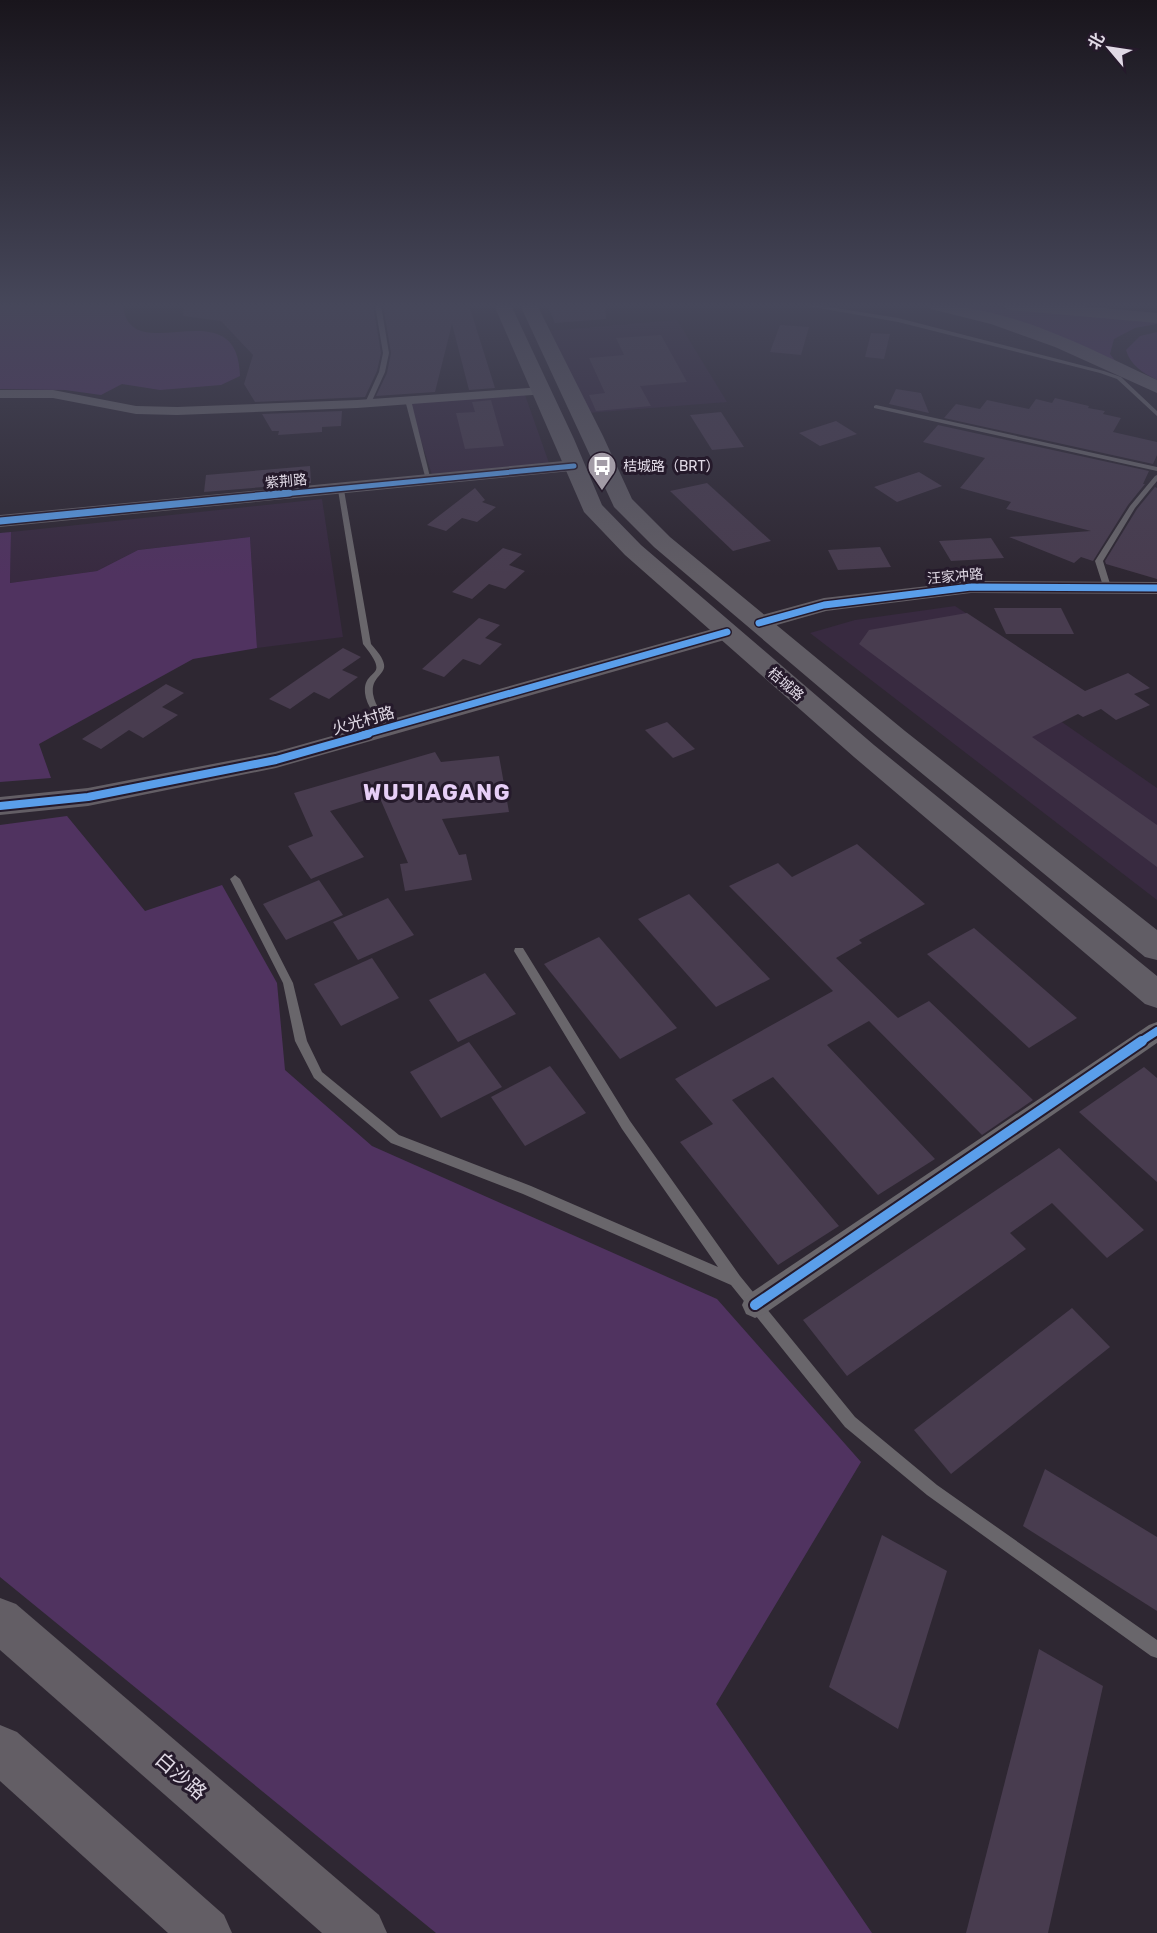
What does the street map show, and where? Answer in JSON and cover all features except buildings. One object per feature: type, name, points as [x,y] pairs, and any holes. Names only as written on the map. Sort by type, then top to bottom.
[{"type":"main road","name":"桔城路","points":[[544,395],[592,507],[633,550],[864,751],[1157,995]]},
{"type":"main road","name":"桔城路","points":[[573,395],[622,502],[662,542],[895,737],[1157,948]]},
{"type":"street","points":[[59,395],[136,410],[156,411],[368,403],[479,395]]},
{"type":"street","name":"紫荆路","points":[[0,521],[574,466]]},
{"type":"street","name":"汪家冲路","points":[[759,623],[824,605],[971,587],[1157,588]]},
{"type":"street","name":"火光村路","points":[[0,806],[88,797],[265,762],[727,632]]},
{"type":"street","points":[[755,1305],[1157,1031]]},
{"type":"street","name":"白沙路","points":[[0,1620],[361,1933]]},
{"type":"street","points":[[0,1749],[206,1933]]},
{"type":"lane","points":[[368,403],[371,395]]},
{"type":"lane","points":[[1137,395],[1157,414]]},
{"type":"lane","points":[[408,400],[429,480]]},
{"type":"lane","points":[[876,407],[1157,469]]},
{"type":"lane","points":[[1107,587],[1099,561],[1132,507],[1157,477]]},
{"type":"lane","points":[[341,490],[367,644],[380,658],[381,667],[370,686],[369,695],[388,728]]},
{"type":"lane","points":[[235,879],[288,983],[301,1041],[318,1075],[395,1139],[527,1190],[735,1280]]},
{"type":"lane","points":[[519,951],[626,1125],[735,1280],[850,1422],[932,1490],[1157,1650]]},
{"type":"shaded area","points":[[478,395],[525,395],[549,463],[432,475],[408,400]]},
{"type":"shaded area","points":[[579,395],[723,395],[727,402],[588,413]]},
{"type":"shaded area","points":[[322,499],[343,637],[257,648],[250,537],[138,550],[97,571],[10,583],[11,532]]},
{"type":"shaded area","points":[[11,532],[10,583],[97,571],[138,550],[250,537],[257,648],[193,659],[39,744],[51,778],[0,782],[0,533]]},
{"type":"shaded area","points":[[955,606],[1059,674],[1020,693],[1157,788],[1157,900],[810,633],[855,620]]},
{"type":"shaded area","points":[[67,816],[145,911],[222,885],[277,983],[285,1070],[372,1146],[717,1299],[861,1462],[716,1704],[872,1933],[436,1933],[0,1577],[0,825]]},
{"type":"cycle path","points":[[0,521],[574,466]]},
{"type":"cycle path","points":[[759,623],[824,605],[971,587],[1157,588]]},
{"type":"cycle path","points":[[0,806],[88,797],[276,760],[727,632]]},
{"type":"cycle path","points":[[755,1305],[1157,1031]]},
{"type":"place","name":"桔城路（BRT）","points":[[602,492]]},
{"type":"district","name":"WUJIAGANG","points":[[437,792]]}]
